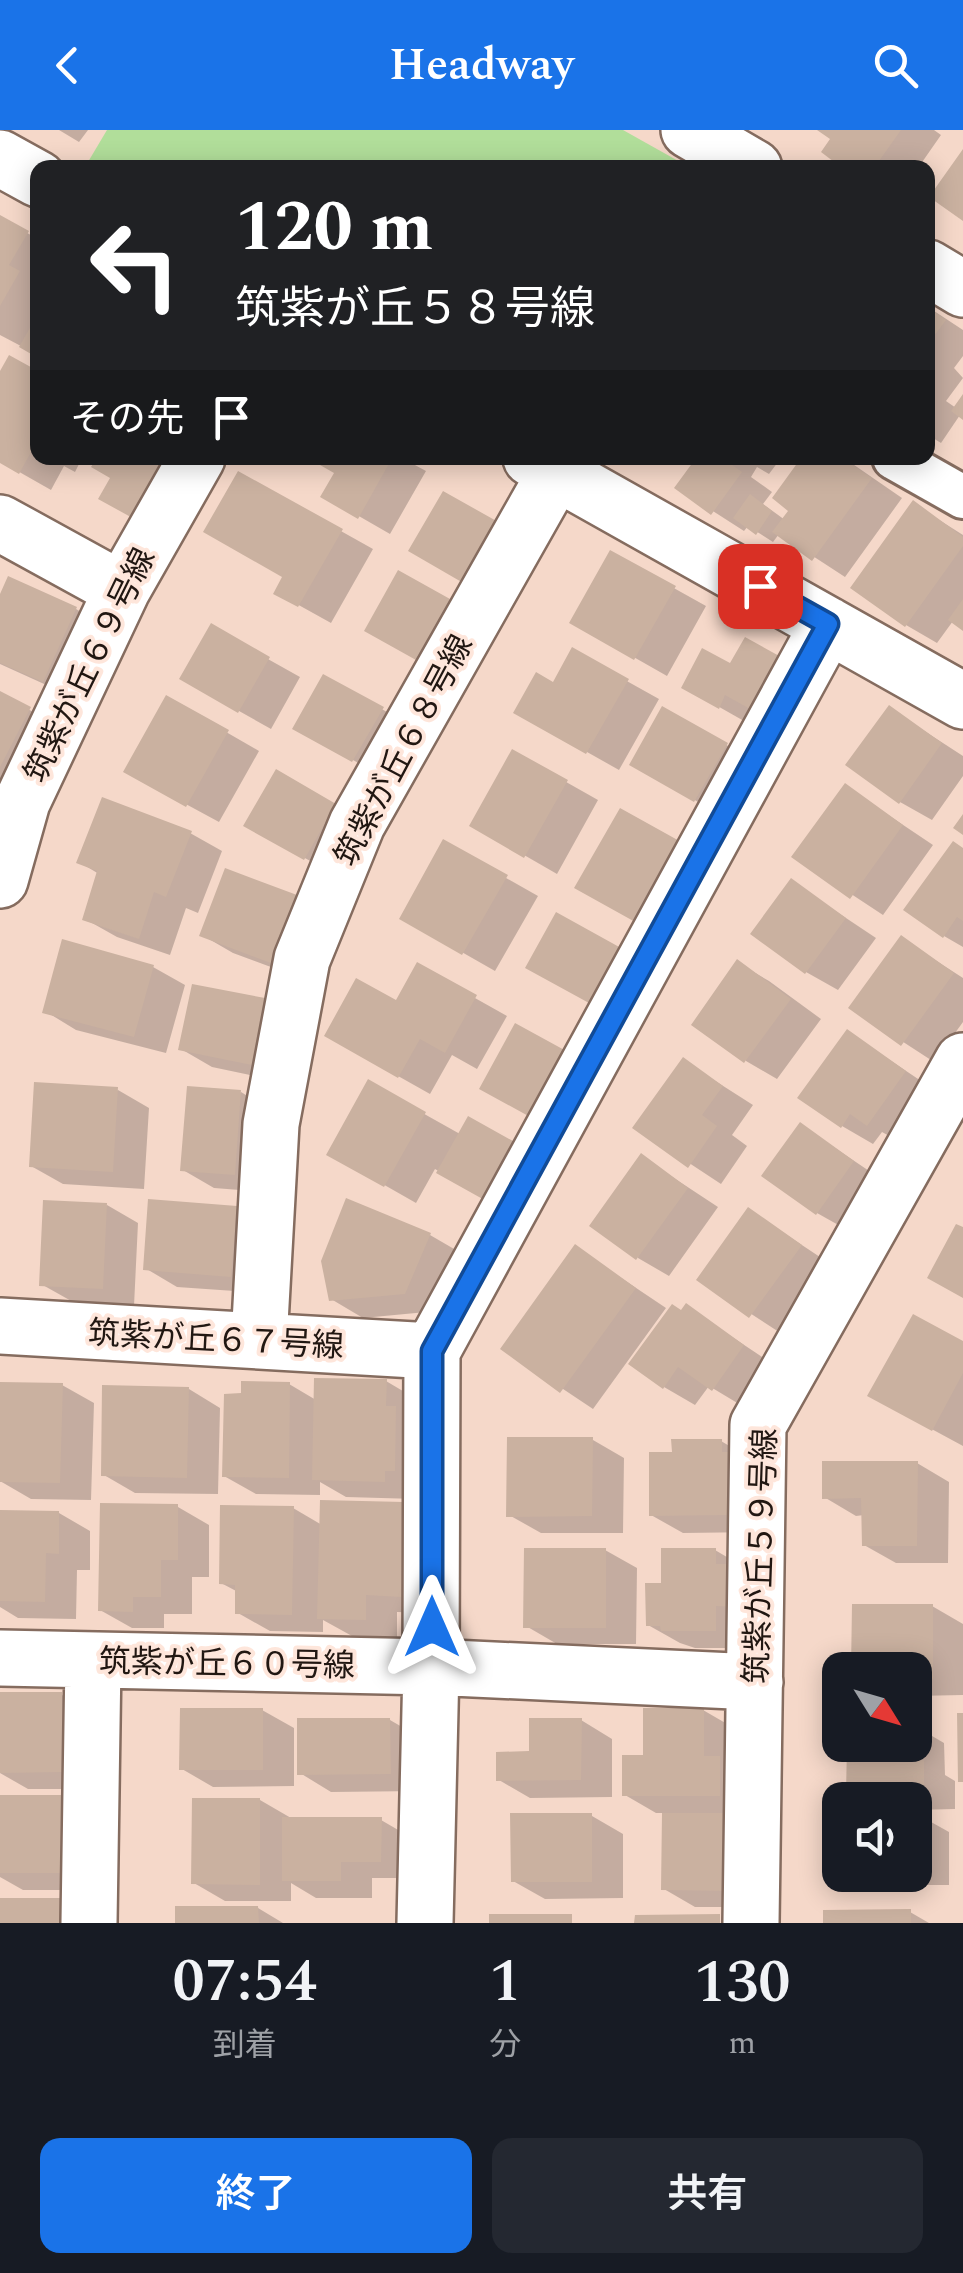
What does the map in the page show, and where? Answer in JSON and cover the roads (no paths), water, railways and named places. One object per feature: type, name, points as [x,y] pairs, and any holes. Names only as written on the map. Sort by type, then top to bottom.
[{"type":"street","points":[[0,158],[30,175]]},
{"type":"street","points":[[935,272],[963,289]]},
{"type":"street","name":"筑紫が丘６９号線","points":[[0,880],[22,802],[122,590],[192,465]]},
{"type":"street","points":[[544,465],[963,701]]},
{"type":"street","name":"筑紫が丘６８号線","points":[[258,1341],[271,1124],[302,959],[357,824],[544,465]]},
{"type":"street","points":[[906,465],[963,497]]},
{"type":"street","points":[[0,523],[122,590]]},
{"type":"street","points":[[426,1923],[432,1666],[432,1351],[828,624]]},
{"type":"street","name":"筑紫が丘５９号線","points":[[752,1923],[758,1425],[963,1061]]},
{"type":"street","name":"筑紫が丘６７号線","points":[[0,1326],[432,1351]]},
{"type":"street","name":"筑紫が丘６０号線","points":[[0,1658],[432,1666],[754,1682]]},
{"type":"street","points":[[89,1923],[93,1660]]}]
